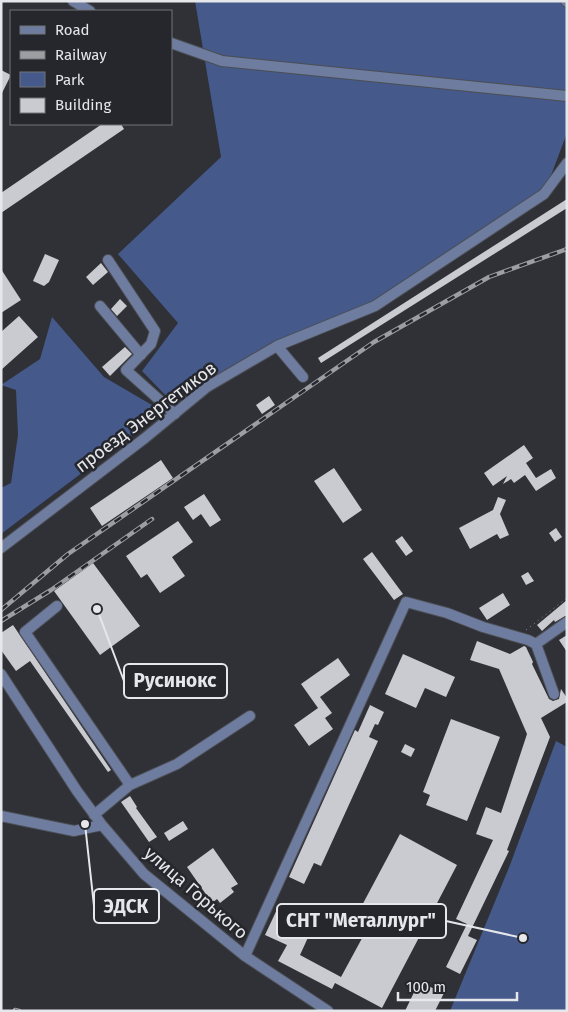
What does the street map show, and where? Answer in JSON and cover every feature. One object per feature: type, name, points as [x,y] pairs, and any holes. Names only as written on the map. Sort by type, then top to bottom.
[{"type":"street","points":[[73,1],[88,10]]},
{"type":"street","points":[[172,43],[222,61],[567,96]]},
{"type":"street","name":"проезд Энергетиков","points":[[1,548],[145,438],[207,387],[277,346],[375,306],[544,194],[567,163]]},
{"type":"street","points":[[108,260],[155,331],[151,344],[126,370],[175,414]]},
{"type":"street","points":[[100,306],[140,355]]},
{"type":"street","points":[[277,346],[303,377]]},
{"type":"street","points":[[245,956],[406,602],[447,613],[536,644],[554,694]]},
{"type":"street","points":[[57,606],[25,632],[130,785]]},
{"type":"street","points":[[536,644],[567,622]]},
{"type":"street","name":"улица Горького","points":[[1,674],[94,815],[144,874],[245,956],[328,1011]]},
{"type":"street","points":[[94,815],[130,785],[177,764],[250,716]]},
{"type":"street","points":[[1,816],[74,831],[102,825]]},
{"type":"path","points":[[517,637],[567,598]]},
{"type":"green space","points":[[195,1],[566,1],[567,133],[544,194],[375,306],[277,346],[207,387],[173,403],[142,371],[178,323],[118,254],[221,157]]},
{"type":"green space","points":[[52,317],[104,377],[157,408],[152,420],[1,534],[1,488],[11,483],[18,435],[16,390],[1,385],[40,359]]},
{"type":"green space","points":[[556,741],[567,747],[567,1011],[450,1011],[510,865]]},
{"type":"building","points":[[1,70],[10,74],[10,77],[1,95]]},
{"type":"building","points":[[101,125],[122,125],[124,129],[1,213],[1,193]]},
{"type":"building","points":[[567,199],[567,208],[321,363],[318,358]]},
{"type":"building","points":[[45,254],[59,260],[49,282],[44,286],[33,281]]},
{"type":"building","points":[[101,263],[108,272],[93,285],[86,277]]},
{"type":"building","points":[[1,269],[21,300],[1,313]]},
{"type":"building","points":[[120,299],[127,306],[117,316],[111,309]]},
{"type":"building","points":[[19,316],[38,337],[1,370],[1,332]]},
{"type":"building","points":[[125,347],[132,354],[110,376],[102,367]]},
{"type":"building","points":[[269,396],[275,405],[262,414],[256,405]]},
{"type":"building","points":[[524,445],[533,458],[526,463],[536,478],[551,469],[556,478],[536,491],[525,475],[514,483],[511,479],[503,484],[507,476],[493,486],[484,473]]},
{"type":"building","points":[[161,460],[173,478],[102,526],[90,508]]},
{"type":"building","points":[[334,468],[362,510],[343,523],[314,481]]},
{"type":"building","points":[[204,494],[221,520],[210,527],[201,514],[193,520],[184,507]]},
{"type":"building","points":[[498,497],[506,500],[500,514],[509,535],[500,539],[497,534],[470,549],[459,528],[493,510]]},
{"type":"building","points":[[178,521],[193,542],[172,557],[185,576],[160,593],[147,574],[141,578],[126,556]]},
{"type":"building","points":[[556,528],[562,537],[555,542],[549,533]]},
{"type":"building","points":[[402,536],[413,551],[406,556],[395,541]]},
{"type":"building","points":[[372,552],[403,594],[394,600],[363,559]]},
{"type":"building","points":[[93,563],[140,626],[100,655],[54,591]]},
{"type":"building","points":[[528,572],[534,581],[526,585],[521,576]]},
{"type":"building","points":[[503,593],[510,605],[487,620],[479,608]]},
{"type":"building","points":[[567,600],[567,615],[555,622],[554,620],[542,631],[537,625]]},
{"type":"building","points":[[13,625],[111,770],[108,772],[30,661],[16,671],[1,650],[1,633]]},
{"type":"building","points":[[567,635],[567,652],[559,640]]},
{"type":"building","points":[[477,641],[510,654],[524,646],[526,647],[549,699],[553,701],[559,699],[561,689],[567,698],[567,702],[541,718],[550,737],[507,850],[509,851],[468,936],[477,940],[460,974],[446,967],[467,924],[456,919],[493,840],[476,834],[486,807],[501,813],[527,734],[499,669],[470,660]]},
{"type":"building","points":[[403,654],[455,677],[446,697],[425,688],[416,708],[385,694]]},
{"type":"building","points":[[338,658],[350,675],[320,697],[332,713],[325,718],[333,729],[309,746],[294,725],[318,708],[301,684]]},
{"type":"building","points":[[370,705],[384,712],[378,725],[375,724],[369,737],[378,741],[321,866],[314,863],[304,884],[289,877],[355,730],[358,732]]},
{"type":"building","points":[[451,719],[500,737],[467,821],[426,805],[430,795],[423,792]]},
{"type":"building","points":[[405,744],[415,749],[411,757],[401,752]]},
{"type":"building","points":[[130,796],[136,808],[157,837],[149,842],[121,802]]},
{"type":"building","points":[[183,821],[188,829],[169,841],[164,833]]},
{"type":"building","points":[[400,834],[457,865],[382,1008],[335,983],[332,989],[278,961],[287,945],[265,935],[280,903],[316,920],[300,955],[341,977],[373,918],[359,911]]},
{"type":"building","points":[[213,848],[238,884],[231,888],[234,892],[220,903],[217,899],[212,903],[187,867]]},
{"type":"building","points":[[419,982],[444,993],[435,1011],[405,1011]]},
{"type":"railway","points":[[1,610],[68,554],[374,342],[489,277],[567,249]]},
{"type":"railway","points":[[1,621],[51,590],[152,519]]},
{"type":"railway","points":[[15,1010],[19,1011]]},
{"type":"place","name":"Русинокс","points":[[97,609]]},
{"type":"place","name":"ЭДСК","points":[[85,824]]},
{"type":"place","name":"СНТ \"Металлург\"","points":[[523,938]]}]
